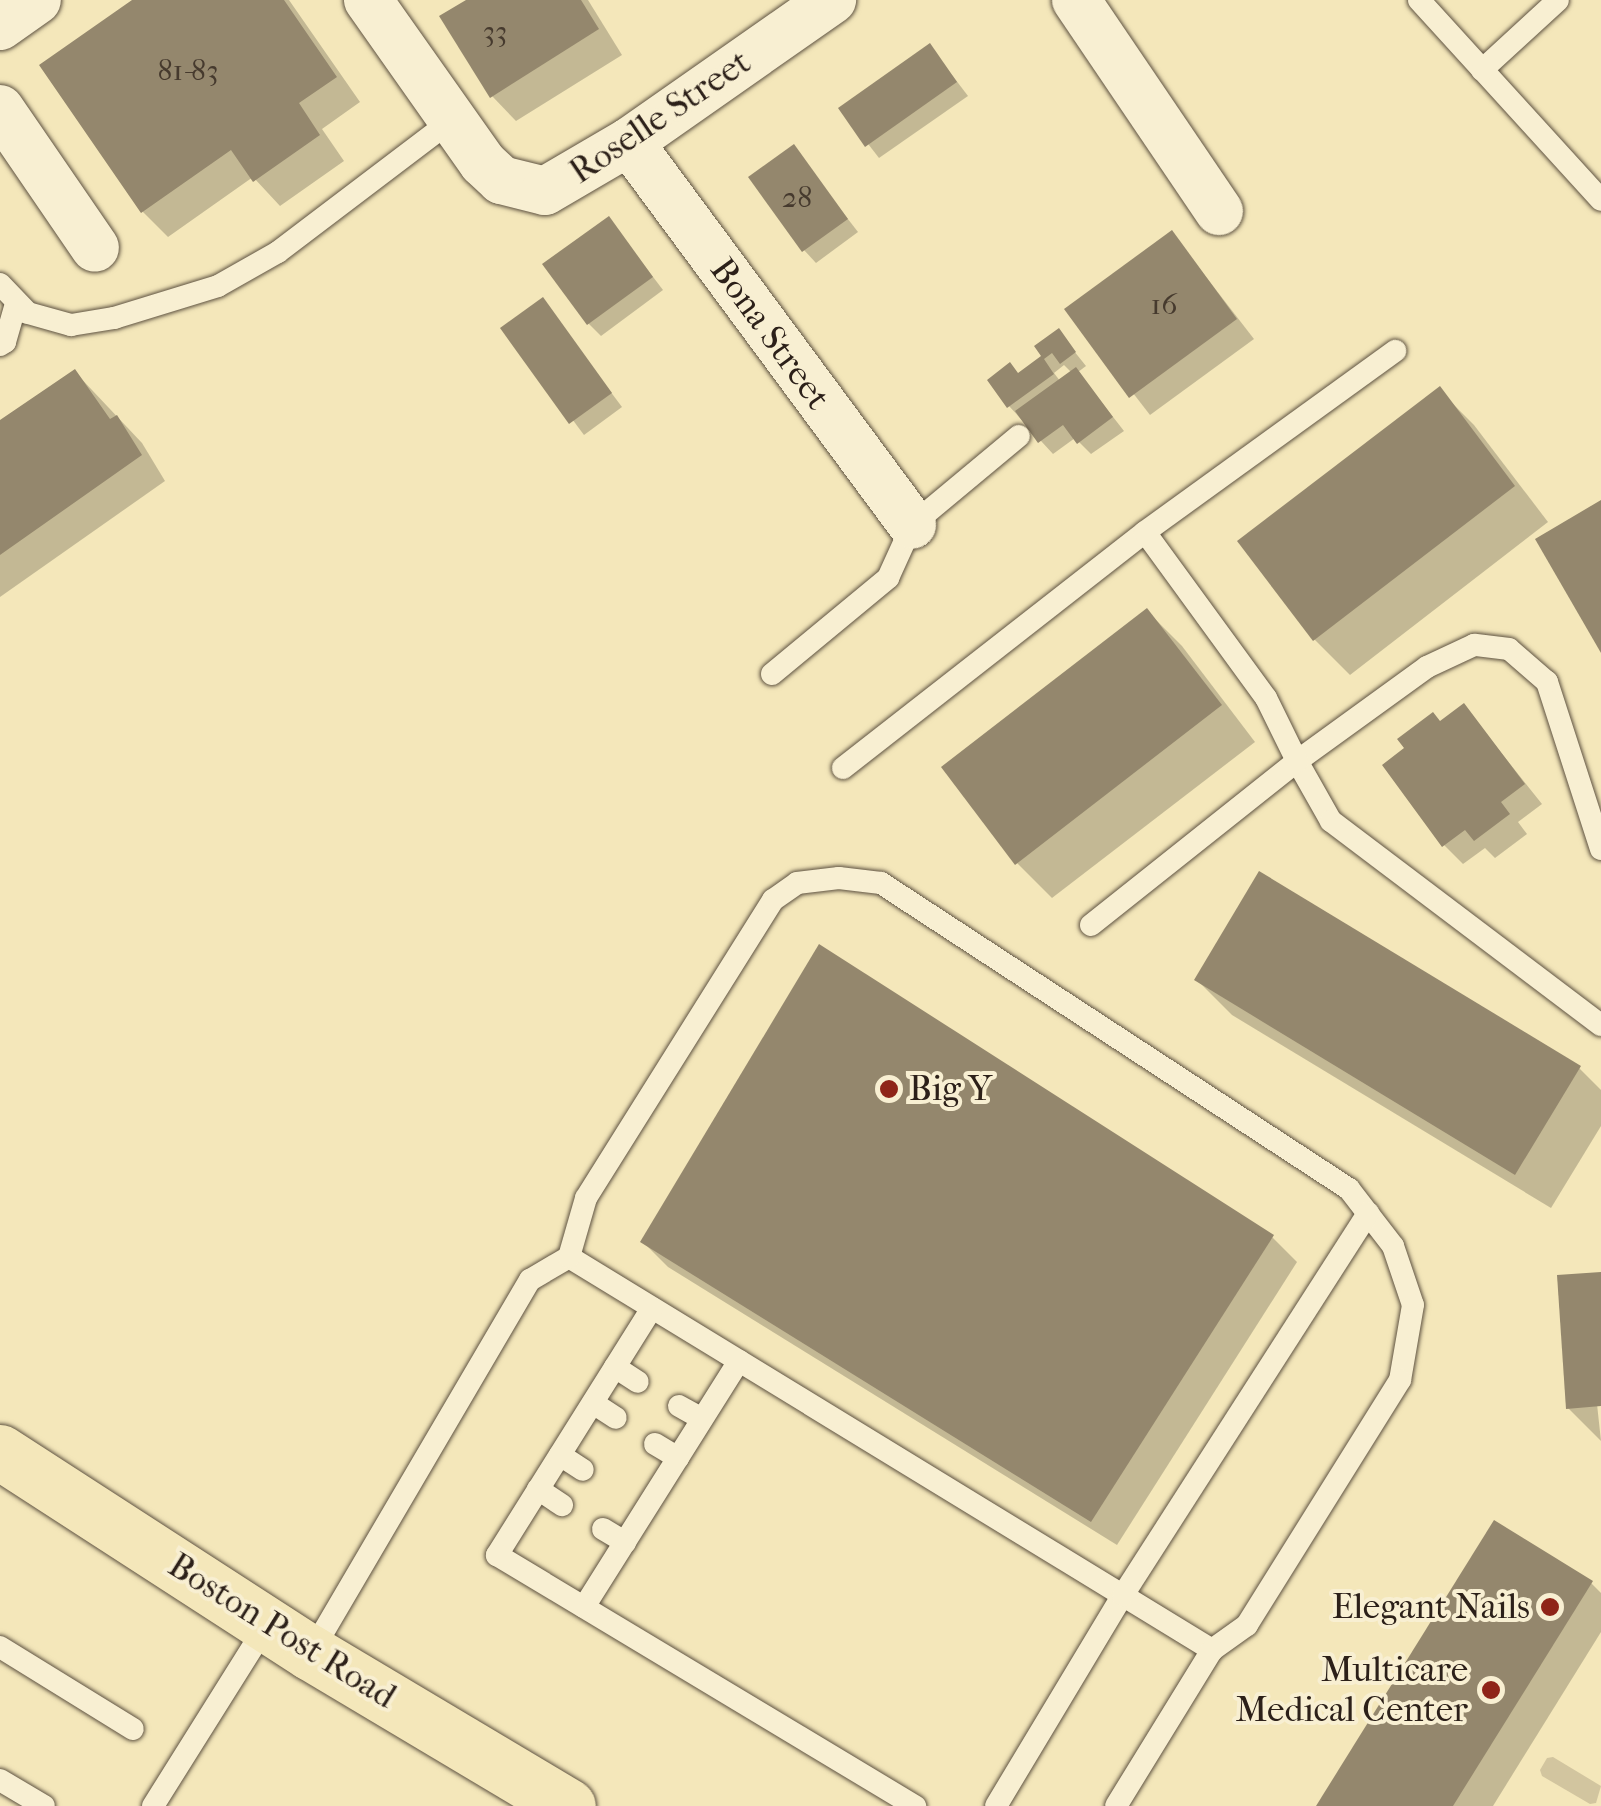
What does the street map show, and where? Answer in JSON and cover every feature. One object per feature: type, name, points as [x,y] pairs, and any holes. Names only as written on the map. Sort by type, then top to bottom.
[{"type":"main road","name":"Boston Post Road","points":[[0,1452],[289,1638],[568,1806]]},
{"type":"street","points":[[0,26],[37,0]]},
{"type":"street","points":[[368,0],[452,120]]},
{"type":"street","name":"Roselle Street","points":[[452,120],[482,164],[501,180],[545,190],[629,142],[832,0]]},
{"type":"street","points":[[1076,0],[1219,211]]},
{"type":"street","points":[[0,108],[95,248]]},
{"type":"street","name":"Bona Street","points":[[629,142],[912,526]]},
{"type":"lane","points":[[1419,0],[1601,200]]},
{"type":"lane","points":[[1482,70],[1558,0]]},
{"type":"lane","points":[[0,284],[16,304],[41,319],[72,326],[114,318],[218,286],[278,252],[452,120]]},
{"type":"lane","points":[[0,345],[16,304]]},
{"type":"lane","points":[[843,768],[1144,532],[1396,350]]},
{"type":"lane","points":[[772,674],[888,578],[912,526],[1020,436]]},
{"type":"lane","points":[[1144,532],[1266,698],[1331,822],[1601,1025]]},
{"type":"lane","points":[[1091,925],[1297,761],[1427,668],[1474,645],[1509,649],[1547,682],[1601,849]]},
{"type":"lane","points":[[153,1806],[289,1638],[530,1280],[569,1258],[586,1198],[773,900],[797,883],[839,878],[881,883],[1349,1189],[1392,1246],[1413,1305],[1400,1380],[1248,1625],[1212,1650],[1116,1806]]},
{"type":"lane","points":[[996,1806],[1122,1595],[1368,1213]]},
{"type":"lane","points":[[569,1258],[1212,1650]]},
{"type":"lane","points":[[652,1308],[497,1555],[916,1806]]},
{"type":"lane","points":[[584,1607],[625,1542],[636,1502],[678,1458],[738,1361]]},
{"type":"lane","points":[[615,1367],[638,1382]]},
{"type":"lane","points":[[593,1403],[616,1418]]},
{"type":"lane","points":[[679,1406],[702,1419]]},
{"type":"lane","points":[[655,1444],[678,1458]]},
{"type":"lane","points":[[560,1455],[583,1470]]},
{"type":"lane","points":[[538,1489],[562,1505]]},
{"type":"lane","points":[[602,1529],[625,1542]]},
{"type":"lane","points":[[0,1647],[133,1729]]},
{"type":"lane","points":[[0,1780],[44,1806]]},
{"type":"shaded area","points":[[1553,1757],[1601,1786],[1596,1803],[1590,1804],[1542,1776],[1540,1770],[1547,1758]]},
{"type":"building","points":[[132,0],[284,0],[337,77],[299,103],[320,135],[253,182],[231,150],[141,213],[39,65]]},
{"type":"building","points":[[466,0],[581,0],[599,29],[490,98],[439,16]]},
{"type":"building","points":[[930,43],[957,82],[865,147],[838,108]]},
{"type":"building","points":[[794,144],[848,219],[802,252],[748,177]]},
{"type":"building","points":[[609,216],[653,277],[587,325],[542,264]]},
{"type":"building","points":[[1172,230],[1237,319],[1129,398],[1064,309]]},
{"type":"building","points":[[543,297],[612,393],[569,424],[500,328]]},
{"type":"building","points":[[1059,328],[1076,352],[1060,364],[1052,353],[1044,359],[1054,374],[1007,408],[987,380],[1010,362],[1018,373],[1041,356],[1034,346]]},
{"type":"building","points":[[1076,367],[1113,417],[1077,444],[1063,425],[1038,443],[1015,411]]},
{"type":"building","points":[[75,369],[110,419],[117,415],[142,455],[0,555],[0,420]]},
{"type":"building","points":[[1440,386],[1515,486],[1313,641],[1237,541]]},
{"type":"building","points":[[1601,500],[1601,653],[1535,539]]},
{"type":"building","points":[[1147,608],[1222,705],[1015,865],[941,767]]},
{"type":"building","points":[[1464,703],[1525,784],[1501,802],[1510,814],[1474,841],[1465,830],[1442,847],[1382,765],[1404,748],[1397,739],[1433,712],[1440,721]]},
{"type":"building","points":[[1259,871],[1581,1066],[1515,1175],[1194,980]]},
{"type":"building","name":"Big Y","points":[[819,944],[1274,1235],[1091,1522],[640,1242]]},
{"type":"building","points":[[1601,1272],[1601,1406],[1566,1409],[1557,1275]]},
{"type":"building","points":[[1494,1520],[1593,1581],[1453,1806],[1316,1806]]},
{"type":"place","name":"Big Y","points":[[889,1089]]},
{"type":"place","name":"Elegant Nails","points":[[1550,1607]]},
{"type":"place","name":"Multicare Medical Center","points":[[1491,1690]]}]
